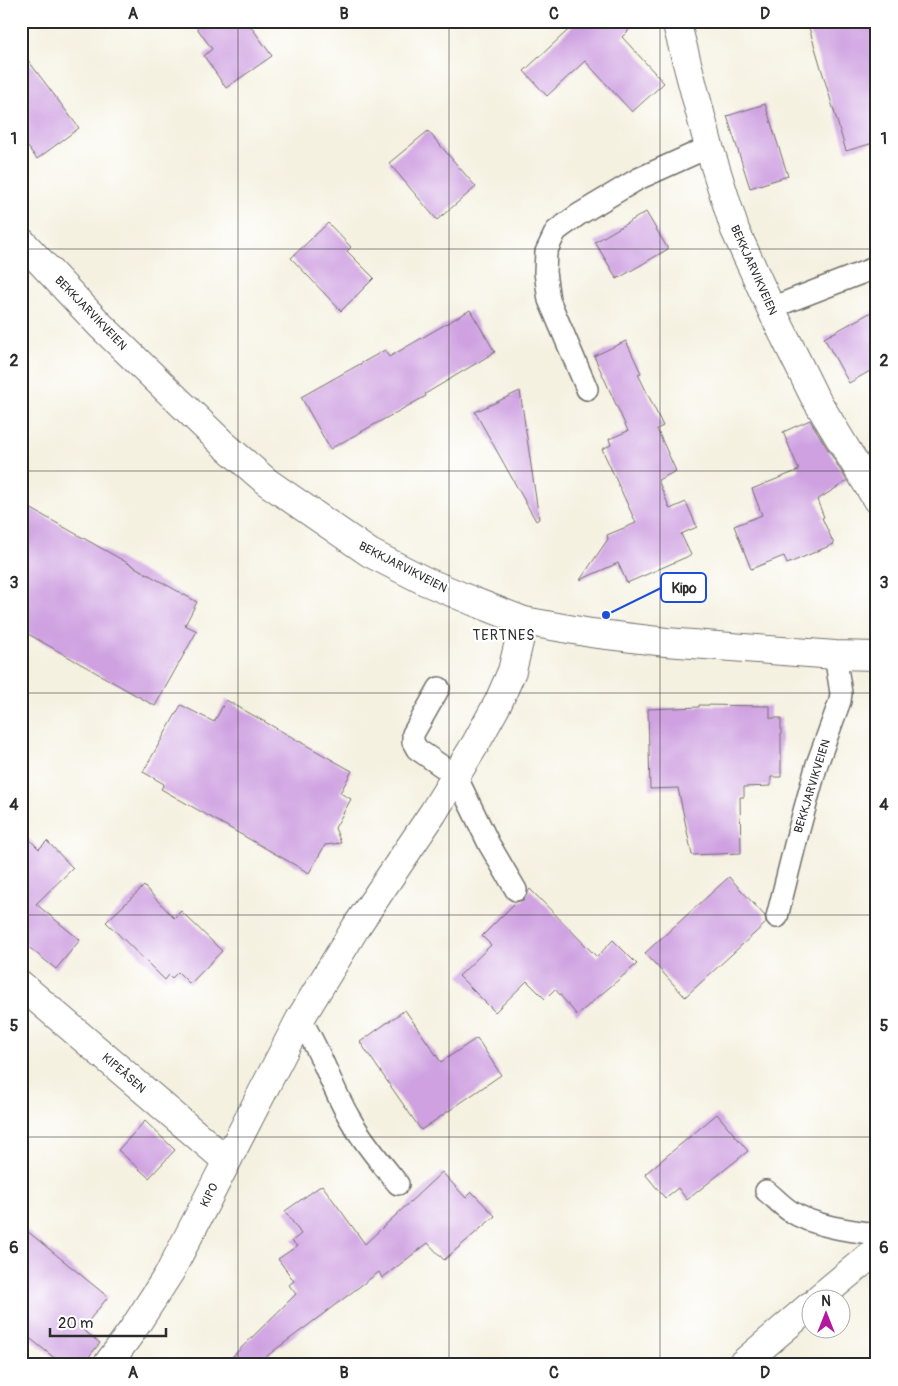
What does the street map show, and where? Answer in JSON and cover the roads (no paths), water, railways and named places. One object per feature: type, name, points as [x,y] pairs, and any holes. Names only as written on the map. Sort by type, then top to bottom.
[{"type":"street","name":"BEKKJARVIKVEIEN","points":[[676,21],[709,148],[735,230],[814,396],[877,500]]},
{"type":"street","name":"BEKKJARVIKVEIEN","points":[[21,241],[100,324],[222,443],[267,482],[370,553],[425,581],[524,621],[591,633],[666,642],[834,655],[877,656]]},
{"type":"street","name":"KIPO","points":[[107,1365],[132,1331],[170,1272],[300,1019],[356,927],[433,813],[498,703],[512,671],[524,621]]},
{"type":"street","name":"KIPEÅSEN","points":[[21,985],[227,1161]]},
{"type":"street","points":[[831,1288],[877,1250]]},
{"type":"street","points":[[741,1365],[800,1315]]},
{"type":"lane","points":[[587,389],[549,300],[545,272],[546,252],[556,231],[578,215],[638,179],[709,148]]},
{"type":"lane","points":[[771,308],[877,267]]},
{"type":"lane","name":"BEKKJARVIKVEIEN","points":[[777,917],[817,764],[840,702],[841,693],[834,655]]},
{"type":"lane","points":[[438,688],[413,734],[413,742],[417,749],[456,776],[488,844],[516,890]]},
{"type":"lane","points":[[300,1019],[312,1036],[350,1118],[371,1152],[398,1184]]},
{"type":"lane","points":[[766,1191],[790,1211],[808,1220],[857,1232],[877,1234]]},
{"type":"place","name":"Kipo","points":[[606,615]]},
{"type":"district","name":"TERTNES","points":[[504,635]]}]
